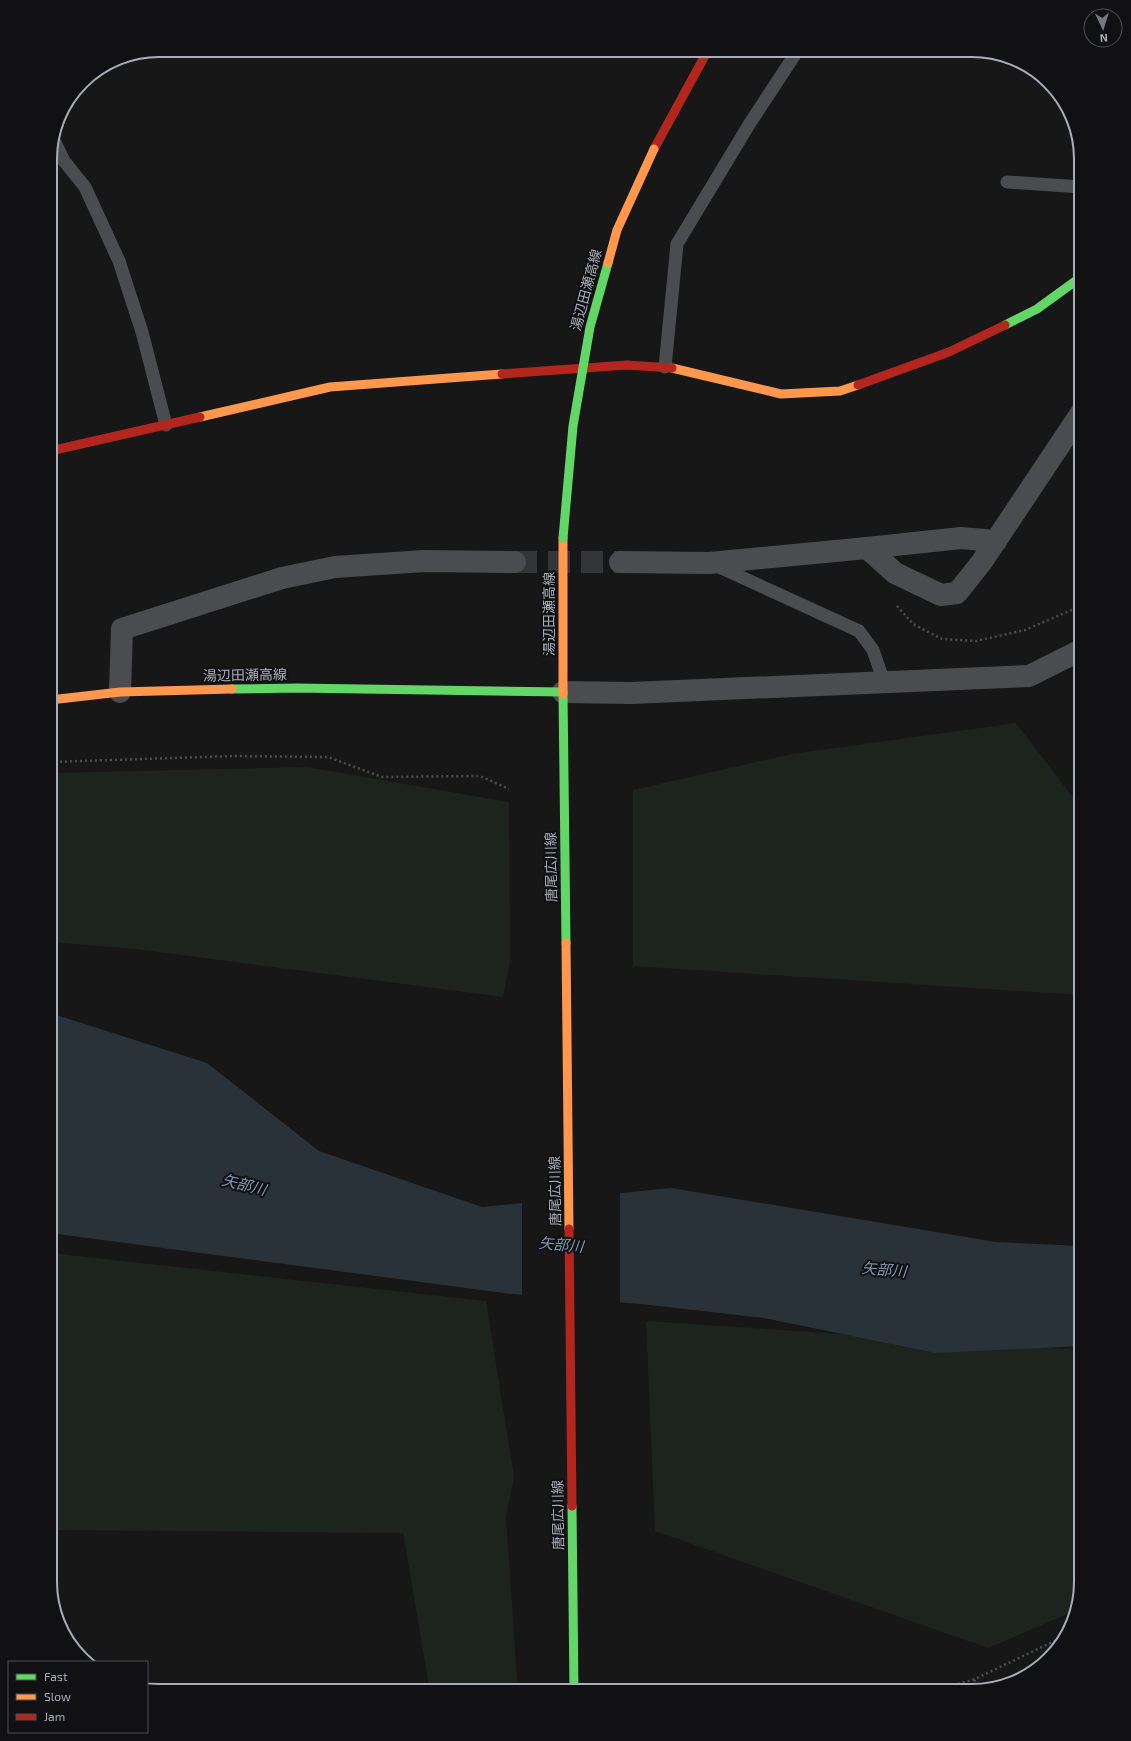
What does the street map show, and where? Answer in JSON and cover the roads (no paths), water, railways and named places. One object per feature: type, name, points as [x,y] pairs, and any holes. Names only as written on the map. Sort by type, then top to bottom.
[{"type":"main road","name":"湯辺田瀬高線","points":[[57,699],[120,692],[297,688],[563,692],[563,538],[573,426],[590,327],[617,230],[654,149],[704,57]]},
{"type":"main road","points":[[57,449],[330,387],[627,365],[665,367],[781,394],[840,391],[949,352],[1037,308],[1074,282]]},
{"type":"main road","name":"唐尾広川線","points":[[563,692],[574,1684]]},
{"type":"street","points":[[867,548],[895,574],[941,595],[957,592],[981,563],[1074,424]]},
{"type":"street","points":[[620,562],[709,563],[961,538],[996,541]]},
{"type":"street","points":[[120,692],[122,629],[282,578],[335,567],[424,561],[514,562]]},
{"type":"street","points":[[563,692],[631,693],[1029,676],[1074,654]]},
{"type":"lane","points":[[665,367],[677,244],[750,123],[793,57]]},
{"type":"lane","points":[[58,148],[64,161],[85,187],[119,261],[142,332],[166,425]]},
{"type":"lane","points":[[1007,182],[1074,187]]},
{"type":"lane","points":[[709,563],[859,631],[873,650],[884,682]]},
{"type":"water","name":"矢部川","points":[[57,1015],[207,1063],[319,1151],[482,1207],[671,1188],[996,1242],[1074,1246],[1074,1346],[936,1353],[764,1318],[641,1304],[512,1294],[57,1234]]},
{"type":"tunnel","points":[[515,562],[620,562]]}]
